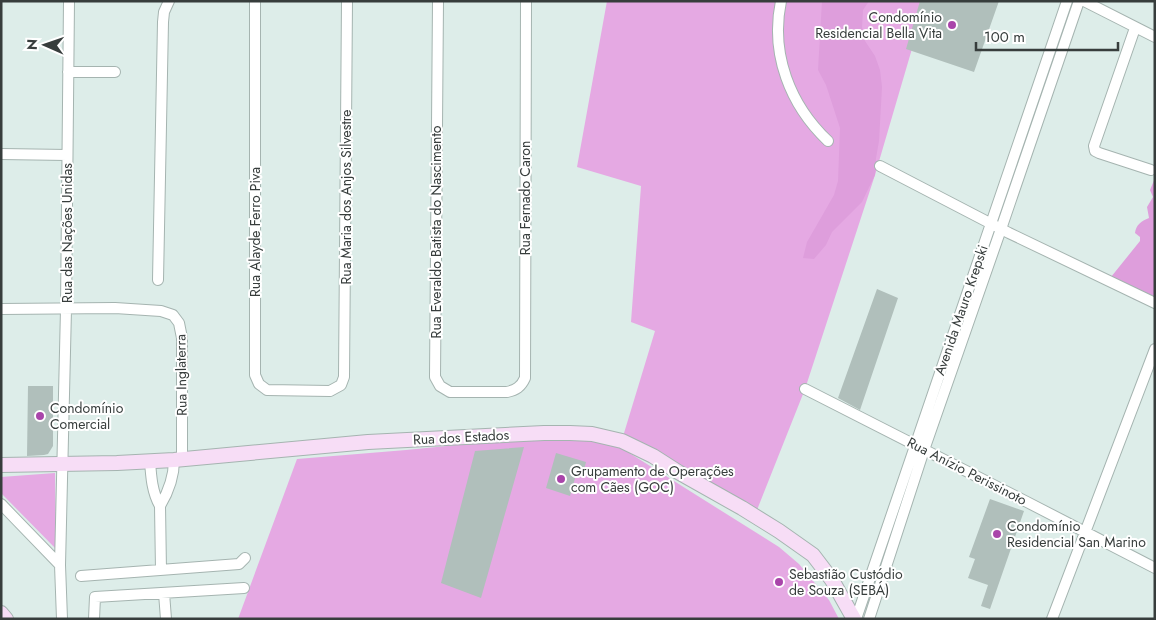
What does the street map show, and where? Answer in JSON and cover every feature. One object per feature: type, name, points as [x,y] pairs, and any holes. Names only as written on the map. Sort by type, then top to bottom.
[{"type":"street","name":"Rua das Nações Unidas","points":[[62,619],[60,565],[66,309],[68,1]]},
{"type":"street","points":[[158,280],[163,22],[164,12],[169,1]]},
{"type":"street","name":"Rua Alayde Ferro Piva","points":[[255,1],[255,375],[259,384],[266,390],[330,391],[335,389]]},
{"type":"street","name":"Rua Maria dos Anjos Silvestre","points":[[335,389],[340,385],[344,377],[347,1]]},
{"type":"street","name":"Rua Everaldo Batista do Nascimento","points":[[438,1],[435,377],[440,386],[450,392],[507,392],[514,390]]},
{"type":"street","name":"Rua Fernado Caron","points":[[514,390],[522,385],[525,378],[526,1]]},
{"type":"street","points":[[780,1],[777,32],[787,82],[803,114],[828,141]]},
{"type":"street","name":"Avenida Mauro Krepski","points":[[869,619],[919,447],[990,224],[1067,1]]},
{"type":"street","name":"Avenida Mauro Krepski","points":[[855,619],[1001,229],[1079,1]]},
{"type":"street","points":[[1084,1],[1155,37]]},
{"type":"street","points":[[1135,28],[1094,146],[1099,153],[1151,170]]},
{"type":"street","points":[[68,72],[115,72]]},
{"type":"street","points":[[1,154],[67,155]]},
{"type":"street","points":[[880,166],[990,224],[1155,303]]},
{"type":"street","name":"Rua Inglaterra","points":[[1,309],[115,308],[161,311],[173,315],[179,323],[182,338],[178,459]]},
{"type":"street","points":[[1052,619],[1155,349]]},
{"type":"street","name":"Rua Anízio Perissinoto","points":[[805,389],[1155,568]]},
{"type":"street","name":"Rua dos Estados","points":[[1,465],[150,461],[368,442],[544,433],[592,434],[622,441],[653,456],[779,531],[813,555],[832,580],[855,619]]},
{"type":"street","points":[[160,506],[166,497],[178,459]]},
{"type":"street","points":[[150,461],[154,492],[160,506],[162,570]]},
{"type":"street","points":[[1,504],[60,565]]},
{"type":"street","points":[[81,576],[239,564],[246,558]]},
{"type":"street","points":[[94,619],[95,597],[244,588]]},
{"type":"street","points":[[164,593],[166,619]]},
{"type":"street","points":[[1,614],[6,619]]},
{"type":"shaded area","points":[[607,1],[926,1],[875,175],[805,389],[755,515],[621,443],[655,331],[631,322],[641,186],[577,167]]},
{"type":"shaded area","points":[[822,1],[869,1],[863,10],[862,27],[865,41],[875,56],[880,70],[882,87],[875,175],[862,202],[832,232],[826,245],[814,259],[803,258],[807,242],[834,195],[838,181],[840,128],[826,85],[818,70]]},
{"type":"shaded area","points":[[1155,178],[1155,308],[1133,299],[1111,277],[1140,241],[1140,237],[1135,233],[1136,228],[1149,218],[1147,207],[1153,197],[1150,190]]},
{"type":"shaded area","points":[[529,438],[588,441],[623,449],[779,547],[799,564],[829,600],[839,619],[238,619],[297,459]]},
{"type":"shaded area","points":[[55,473],[56,549],[1,493],[1,477]]},
{"type":"building","name":"Condomínio Residencial Bella Vita","points":[[920,1],[999,1],[974,72],[906,49]]},
{"type":"building","points":[[877,289],[898,298],[860,410],[838,398]]},
{"type":"building","name":"Condomínio Comercial","points":[[28,386],[53,386],[53,446],[48,454],[27,456]]},
{"type":"building","points":[[524,447],[481,598],[441,583],[475,451]]},
{"type":"building","name":"Grupamento de Operações com Cães (GOC)","points":[[556,453],[586,462],[584,470],[578,468],[570,496],[546,488]]},
{"type":"building","name":"Condomínio Residencial San Marino","points":[[990,499],[1024,511],[990,609],[981,606],[988,585],[968,578],[975,559],[969,557]]},
{"type":"place","name":"Condomínio Residencial Bella Vita","points":[[952,25]]},
{"type":"place","name":"Condomínio Comercial","points":[[40,416]]},
{"type":"place","name":"Grupamento de Operações com Cães (GOC)","points":[[561,479]]},
{"type":"place","name":"Condomínio Residencial San Marino","points":[[997,534]]},
{"type":"place","name":"Sebastião Custódio de Souza (SEBÁ)","points":[[779,582]]}]
